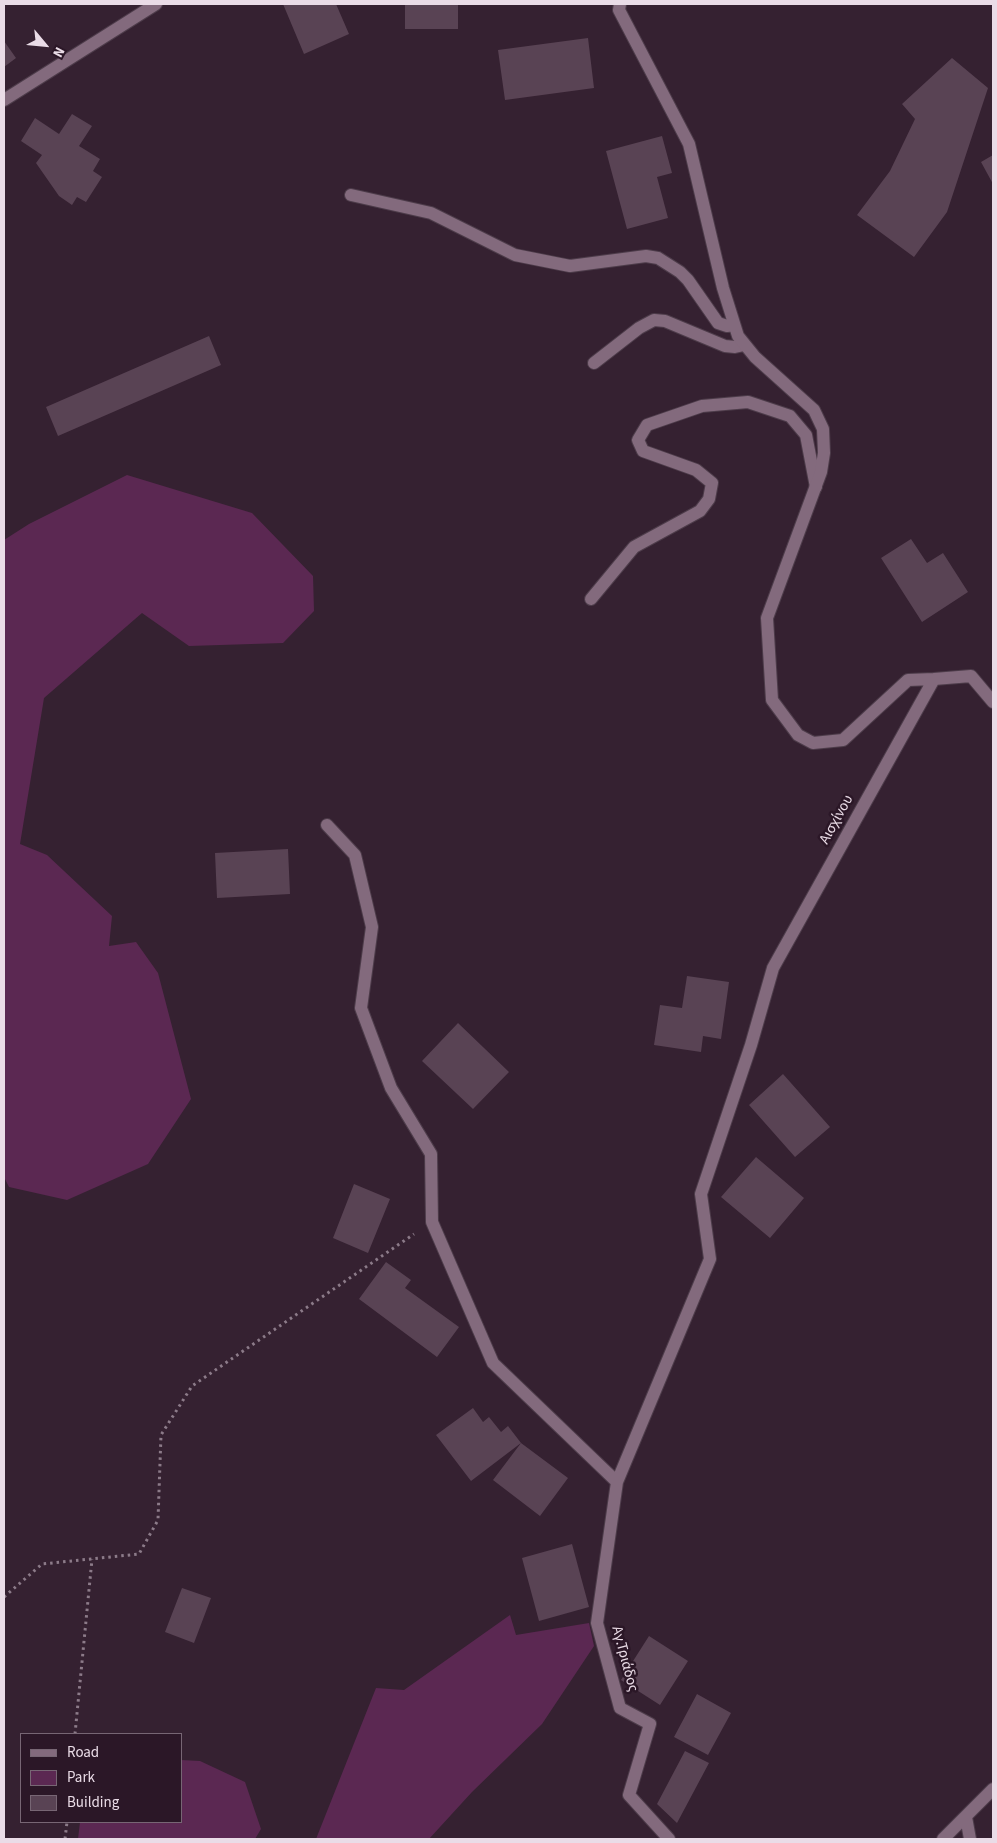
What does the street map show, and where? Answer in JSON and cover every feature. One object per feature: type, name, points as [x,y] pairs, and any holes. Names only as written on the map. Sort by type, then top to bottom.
[{"type":"street","points":[[4,100],[156,4]]},
{"type":"street","points":[[620,4],[620,10],[688,144],[723,288],[738,336],[759,361],[807,402],[819,417],[823,429],[824,444],[816,487],[767,618],[772,700],[798,734],[813,743],[843,740],[908,680],[971,676],[993,702]]},
{"type":"street","points":[[351,196],[431,213],[515,255],[570,266],[646,256],[658,258],[680,272],[688,280],[706,309],[718,323],[727,326],[734,325]]},
{"type":"street","points":[[594,363],[639,328],[654,320],[665,321],[725,346],[744,345]]},
{"type":"street","points":[[591,599],[634,547],[700,511],[709,499],[712,483],[696,470],[643,451],[638,440],[647,425],[702,406],[748,402],[790,416],[806,435],[816,487]]},
{"type":"street","name":"Αισχίνου","points":[[618,1482],[710,1260],[701,1194],[751,1045],[774,968],[934,679]]},
{"type":"street","points":[[327,825],[355,855],[372,927],[361,1008],[391,1088],[431,1154],[432,1222],[493,1362],[618,1482]]},
{"type":"street","name":"Αγ.Τριάδος","points":[[618,1482],[597,1623],[620,1708],[650,1724],[630,1795],[669,1839]]},
{"type":"street","points":[[943,1839],[993,1789]]},
{"type":"street","points":[[966,1817],[970,1839]]},
{"type":"path","points":[[4,1598],[42,1564],[139,1554],[158,1520],[161,1435],[192,1386],[432,1222]]},
{"type":"path","points":[[75,1733],[92,1559]]},
{"type":"path","points":[[65,1839],[67,1823]]},
{"type":"green space","points":[[127,475],[252,513],[313,576],[314,611],[283,643],[189,646],[142,613],[44,698],[20,844],[47,855],[112,916],[109,946],[136,942],[158,973],[191,1099],[148,1164],[67,1200],[9,1187],[4,1177],[4,540],[29,524]]},
{"type":"green space","points":[[510,1615],[516,1635],[589,1623],[594,1646],[542,1724],[472,1792],[429,1839],[316,1839],[376,1688],[404,1690]]},
{"type":"green space","points":[[182,1760],[200,1761],[245,1782],[261,1829],[255,1839],[78,1839],[80,1823],[182,1823]]},
{"type":"building","points":[[283,4],[336,4],[349,34],[304,54]]},
{"type":"building","points":[[405,4],[458,4],[458,29],[405,29]]},
{"type":"building","points":[[588,38],[594,88],[505,100],[498,50]]},
{"type":"building","points":[[4,41],[16,58],[4,67]]},
{"type":"building","points":[[952,58],[988,88],[947,212],[914,257],[857,215],[890,171],[915,119],[902,104]]},
{"type":"building","points":[[72,114],[92,126],[79,146],[100,159],[93,171],[102,177],[86,202],[77,197],[72,205],[59,196],[36,163],[42,155],[21,141],[35,118],[59,134]]},
{"type":"building","points":[[662,136],[672,173],[657,177],[668,218],[627,229],[606,151]]},
{"type":"building","points":[[993,155],[993,184],[981,162]]},
{"type":"building","points":[[209,336],[221,365],[58,436],[46,407]]},
{"type":"building","points":[[911,539],[927,563],[943,553],[968,592],[922,622],[881,558]]},
{"type":"building","points":[[288,849],[290,894],[217,898],[215,853]]},
{"type":"building","points":[[687,976],[729,982],[721,1039],[703,1036],[701,1052],[654,1045],[660,1005],[682,1008]]},
{"type":"building","points":[[458,1023],[509,1072],[473,1109],[422,1061]]},
{"type":"building","points":[[783,1074],[830,1127],[795,1157],[749,1105]]},
{"type":"building","points":[[756,1157],[804,1198],[770,1238],[721,1197]]},
{"type":"building","points":[[354,1184],[390,1199],[368,1253],[333,1238]]},
{"type":"building","points":[[386,1262],[411,1280],[405,1288],[459,1327],[437,1357],[359,1299]]},
{"type":"building","points":[[473,1408],[483,1422],[489,1417],[501,1432],[508,1426],[521,1443],[471,1481],[436,1435]]},
{"type":"building","points":[[521,1443],[568,1478],[540,1516],[493,1480]]},
{"type":"building","points":[[572,1544],[589,1607],[539,1621],[522,1558]]},
{"type":"building","points":[[182,1588],[211,1598],[194,1643],[165,1632]]},
{"type":"building","points":[[649,1636],[688,1661],[660,1705],[621,1680]]},
{"type":"building","points":[[697,1694],[731,1713],[708,1755],[674,1737]]},
{"type":"building","points":[[685,1751],[709,1763],[677,1823],[657,1804]]}]
